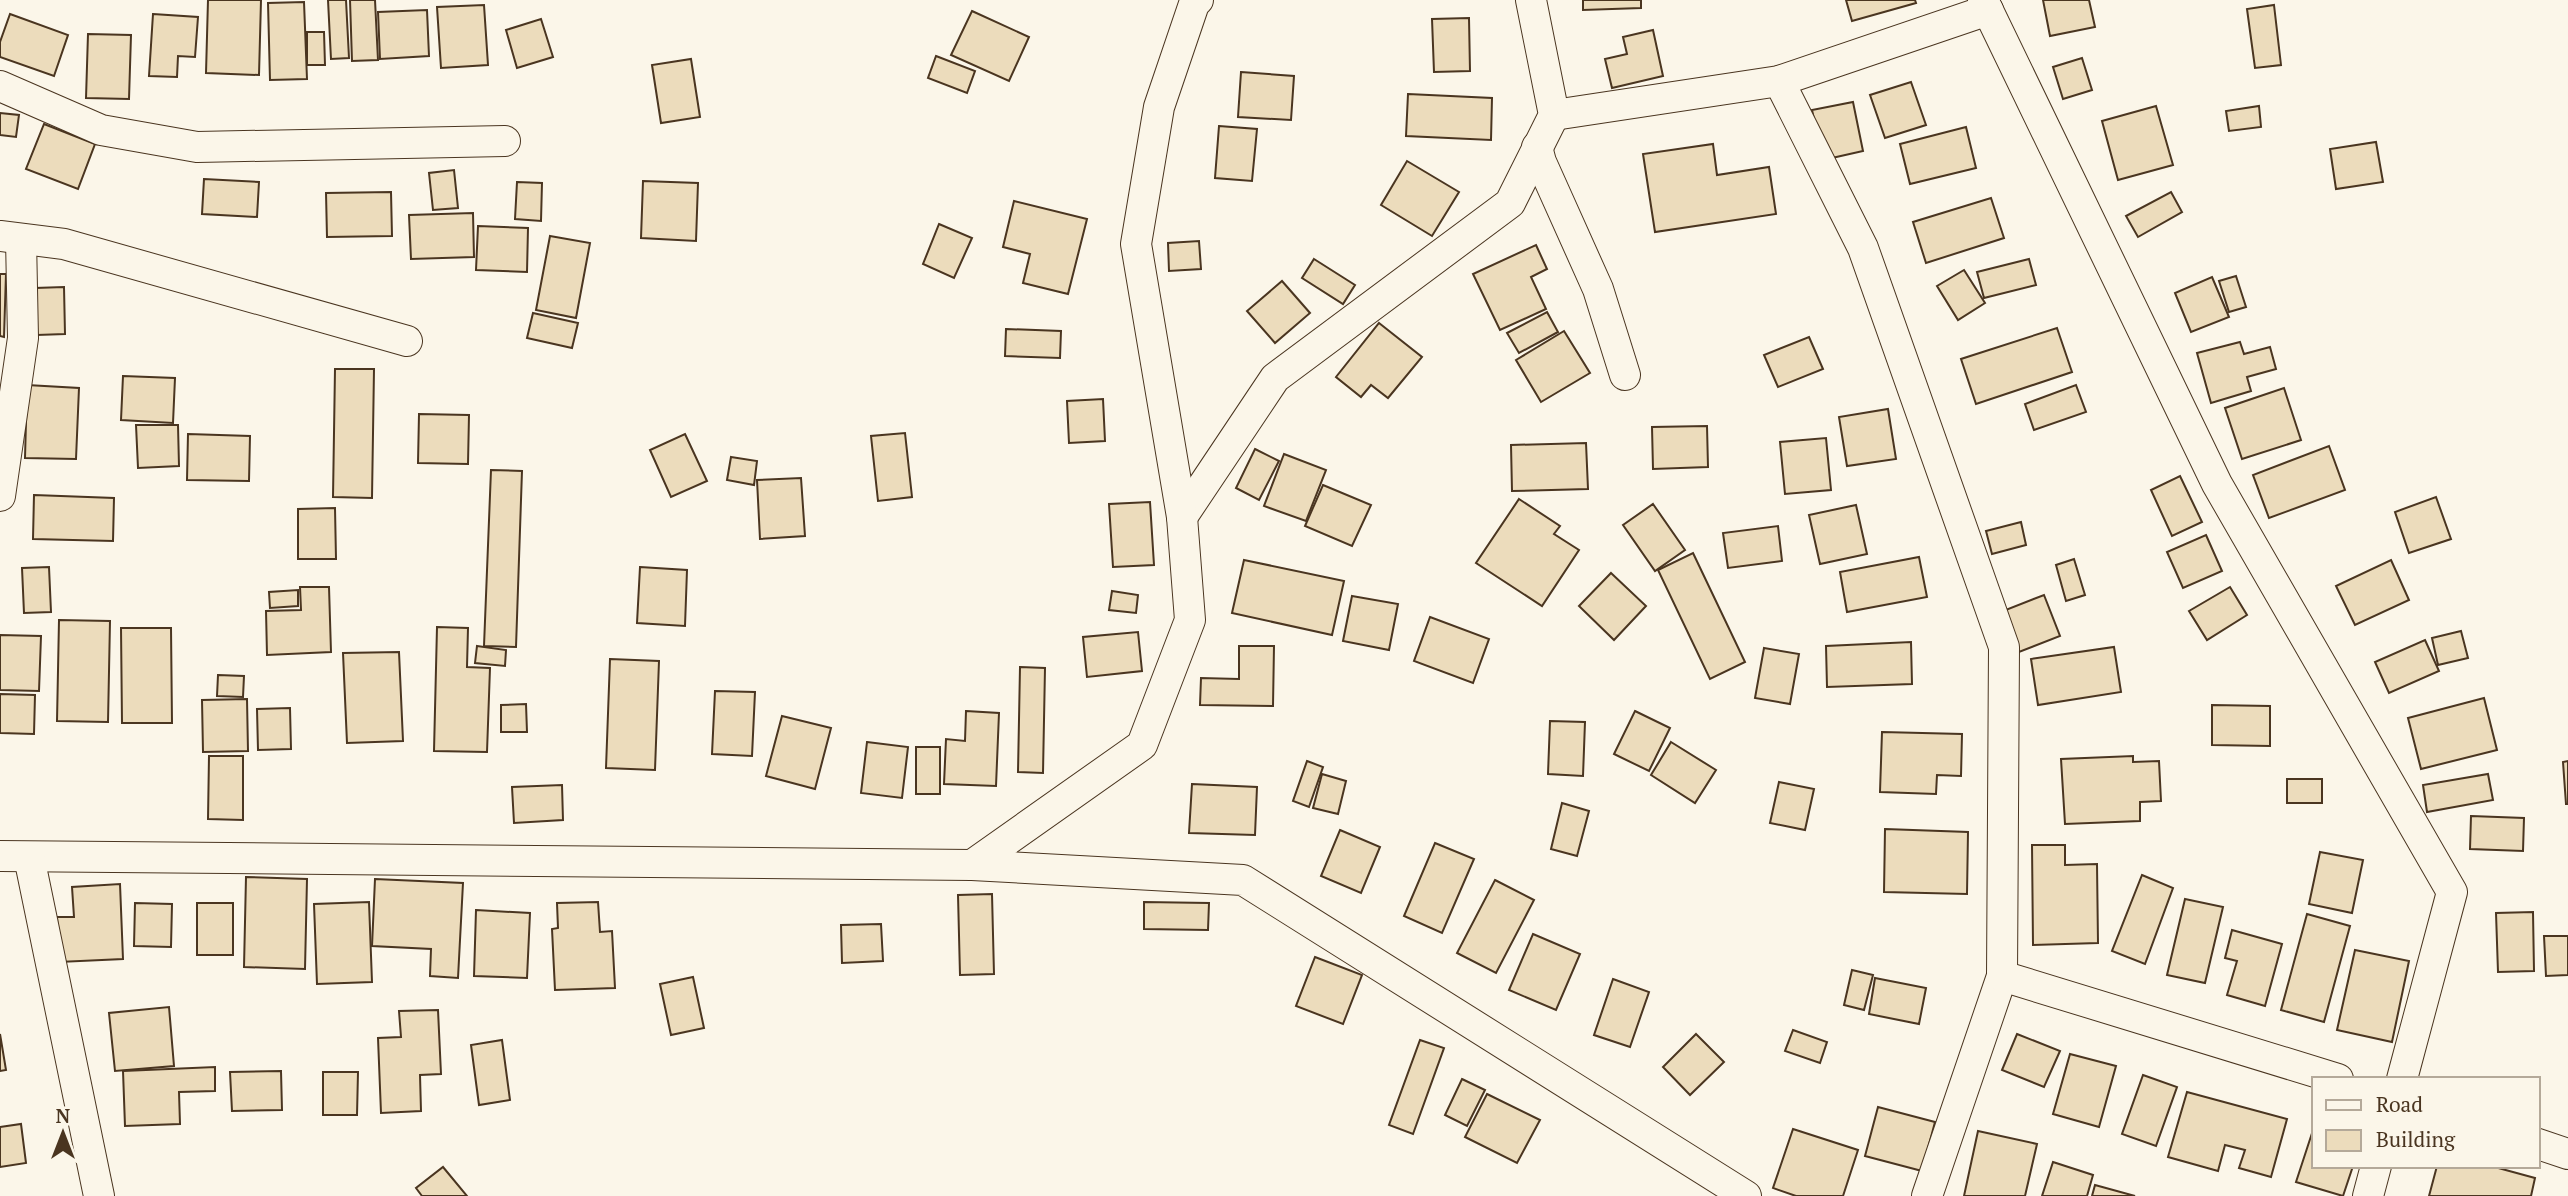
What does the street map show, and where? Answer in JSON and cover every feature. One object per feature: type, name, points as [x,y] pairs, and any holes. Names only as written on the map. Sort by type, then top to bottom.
[{"type":"street","points":[[971,865],[1142,745],[1190,620],[1182,517],[1136,244],[1159,107],[1194,4],[1198,0]]},
{"type":"street","points":[[1182,517],[1275,378],[1510,203],[1554,115],[1531,0]]},
{"type":"street","points":[[1554,115],[1779,81],[1986,5],[2217,484],[2452,891],[2403,1077]]},
{"type":"street","points":[[1779,81],[1863,248],[2004,647],[2002,976],[1927,1196]]},
{"type":"street","points":[[0,86],[101,130],[197,147],[505,141]]},
{"type":"street","points":[[1538,147],[1541,162],[1598,289],[1625,375]]},
{"type":"street","points":[[0,496],[23,338],[10,237],[64,244],[407,341]]},
{"type":"street","points":[[99,1196],[15,857],[971,865],[1243,880],[1746,1196]]},
{"type":"street","points":[[2002,976],[2330,1077]]},
{"type":"street","points":[[2540,1145],[2568,1154]]},
{"type":"street","points":[[2368,1196],[2375,1168]]},
{"type":"building","points":[[208,0],[261,0],[259,75],[206,73]]},
{"type":"building","points":[[328,0],[346,0],[349,58],[331,59]]},
{"type":"building","points":[[350,0],[375,0],[378,60],[352,61]]},
{"type":"building","points":[[1583,0],[1641,0],[1641,8],[1583,10]]},
{"type":"building","points":[[1846,0],[1915,0],[1916,3],[1852,21]]},
{"type":"building","points":[[2043,0],[2089,0],[2095,27],[2050,36]]},
{"type":"building","points":[[304,2],[307,79],[270,80],[268,3]]},
{"type":"building","points":[[484,5],[488,65],[441,68],[437,7]]},
{"type":"building","points":[[2274,5],[2281,65],[2255,68],[2247,9]]},
{"type":"building","points":[[427,10],[429,56],[380,59],[378,12]]},
{"type":"building","points":[[972,11],[1029,37],[1009,81],[951,55]]},
{"type":"building","points":[[10,14],[68,35],[54,76],[0,57],[0,42]]},
{"type":"building","points":[[153,14],[198,17],[195,57],[178,56],[177,77],[149,76]]},
{"type":"building","points":[[1469,18],[1470,71],[1434,72],[1432,19]]},
{"type":"building","points":[[541,19],[553,57],[517,68],[506,30]]},
{"type":"building","points":[[1653,30],[1663,76],[1612,88],[1605,59],[1627,54],[1623,37]]},
{"type":"building","points":[[307,32],[324,32],[325,65],[307,65]]},
{"type":"building","points":[[88,34],[131,35],[129,99],[86,98]]},
{"type":"building","points":[[936,56],[975,71],[967,93],[928,78]]},
{"type":"building","points":[[2082,58],[2092,90],[2063,99],[2053,67]]},
{"type":"building","points":[[691,59],[700,117],[661,123],[652,65]]},
{"type":"building","points":[[1241,72],[1294,76],[1291,120],[1238,117]]},
{"type":"building","points":[[1911,82],[1926,125],[1885,138],[1870,95]]},
{"type":"building","points":[[1408,94],[1492,98],[1491,140],[1406,136]]},
{"type":"building","points":[[1853,102],[1863,151],[1823,160],[1812,110]]},
{"type":"building","points":[[2156,106],[2173,165],[2118,180],[2102,121]]},
{"type":"building","points":[[2259,106],[2261,127],[2229,131],[2226,111]]},
{"type":"building","points":[[0,113],[19,115],[16,137],[0,135]]},
{"type":"building","points":[[44,124],[95,144],[78,189],[26,169]]},
{"type":"building","points":[[1219,126],[1257,129],[1252,181],[1215,178]]},
{"type":"building","points":[[1966,127],[1976,168],[1910,184],[1900,144]]},
{"type":"building","points":[[2376,142],[2383,182],[2336,189],[2330,149]]},
{"type":"building","points":[[1713,144],[1717,175],[1769,167],[1776,214],[1655,232],[1643,154]]},
{"type":"building","points":[[1407,161],[1459,192],[1432,236],[1381,205]]},
{"type":"building","points":[[454,170],[458,208],[433,210],[429,173]]},
{"type":"building","points":[[204,179],[259,182],[257,217],[202,214]]},
{"type":"building","points":[[643,181],[698,183],[696,241],[641,238]]},
{"type":"building","points":[[517,182],[542,183],[541,221],[515,219]]},
{"type":"building","points":[[391,192],[392,236],[327,237],[326,193]]},
{"type":"building","points":[[2171,192],[2182,212],[2138,237],[2126,216]]},
{"type":"building","points":[[1991,198],[2004,238],[1926,263],[1913,222]]},
{"type":"building","points":[[1014,201],[1087,219],[1068,294],[1023,283],[1030,254],[1003,247]]},
{"type":"building","points":[[473,213],[474,257],[411,259],[409,215]]},
{"type":"building","points":[[939,224],[972,238],[954,278],[923,264]]},
{"type":"building","points":[[478,226],[528,228],[527,272],[476,270]]},
{"type":"building","points":[[550,236],[590,243],[576,318],[536,310]]},
{"type":"building","points":[[1199,241],[1201,269],[1169,271],[1168,243]]},
{"type":"building","points":[[1536,245],[1547,269],[1531,277],[1546,309],[1500,330],[1473,274]]},
{"type":"building","points":[[1314,259],[1355,285],[1343,304],[1302,278]]},
{"type":"building","points":[[2029,259],[2036,285],[1984,298],[1977,272]]},
{"type":"building","points":[[1964,270],[1985,303],[1958,320],[1937,286]]},
{"type":"building","points":[[0,274],[6,274],[4,337],[0,336]]},
{"type":"building","points":[[2236,276],[2246,307],[2229,312],[2219,281]]},
{"type":"building","points":[[2212,277],[2229,317],[2191,332],[2175,293]]},
{"type":"building","points":[[1282,281],[1310,313],[1275,343],[1247,311]]},
{"type":"building","points":[[64,287],[65,334],[37,335],[35,288]]},
{"type":"building","points":[[1547,312],[1558,332],[1519,353],[1507,333]]},
{"type":"building","points":[[533,313],[578,323],[572,348],[527,338]]},
{"type":"building","points":[[1379,323],[1422,357],[1388,398],[1371,385],[1361,397],[1336,377]]},
{"type":"building","points":[[2057,328],[2072,372],[1976,404],[1961,359]]},
{"type":"building","points":[[1006,329],[1061,331],[1060,358],[1005,356]]},
{"type":"building","points":[[1564,331],[1590,373],[1541,402],[1516,360]]},
{"type":"building","points":[[1809,337],[1823,369],[1778,387],[1764,355]]},
{"type":"building","points":[[2240,342],[2244,354],[2270,347],[2276,369],[2247,377],[2251,391],[2211,403],[2197,353]]},
{"type":"building","points":[[335,369],[374,369],[372,498],[333,497]]},
{"type":"building","points":[[123,376],[175,378],[173,423],[121,420]]},
{"type":"building","points":[[27,385],[79,388],[76,459],[25,458]]},
{"type":"building","points":[[2076,385],[2086,412],[2034,430],[2025,404]]},
{"type":"building","points":[[2284,388],[2301,440],[2242,459],[2225,408]]},
{"type":"building","points":[[1103,399],[1105,441],[1069,443],[1067,401]]},
{"type":"building","points":[[1888,409],[1896,459],[1847,466],[1839,417]]},
{"type":"building","points":[[419,414],[469,415],[468,464],[418,463]]},
{"type":"building","points":[[136,425],[178,425],[179,466],[138,468]]},
{"type":"building","points":[[1707,426],[1708,467],[1653,469],[1652,427]]},
{"type":"building","points":[[905,433],[912,497],[878,501],[871,436]]},
{"type":"building","points":[[188,434],[250,436],[249,481],[187,480]]},
{"type":"building","points":[[685,434],[707,481],[671,497],[650,450]]},
{"type":"building","points":[[1826,438],[1831,490],[1785,494],[1780,442]]},
{"type":"building","points":[[1586,443],[1588,489],[1512,491],[1511,445]]},
{"type":"building","points":[[2329,446],[2345,490],[2269,518],[2253,475]]},
{"type":"building","points":[[1255,449],[1279,461],[1259,500],[1236,488]]},
{"type":"building","points":[[1284,454],[1326,470],[1306,521],[1264,506]]},
{"type":"building","points":[[731,457],[757,461],[754,485],[727,480]]},
{"type":"building","points":[[491,470],[522,471],[516,647],[484,646]]},
{"type":"building","points":[[2180,476],[2202,522],[2172,536],[2151,490]]},
{"type":"building","points":[[801,478],[805,536],[760,539],[757,480]]},
{"type":"building","points":[[1323,485],[1371,505],[1352,546],[1305,526]]},
{"type":"building","points":[[34,495],[114,498],[113,541],[33,539]]},
{"type":"building","points":[[2436,497],[2451,539],[2409,553],[2395,512]]},
{"type":"building","points":[[1519,499],[1560,526],[1554,534],[1579,550],[1542,606],[1476,563]]},
{"type":"building","points":[[1150,502],[1154,565],[1113,567],[1109,504]]},
{"type":"building","points":[[1653,504],[1685,550],[1655,571],[1623,525]]},
{"type":"building","points":[[1856,505],[1867,554],[1820,564],[1809,515]]},
{"type":"building","points":[[335,508],[336,559],[298,559],[298,509]]},
{"type":"building","points":[[2021,522],[2026,545],[1992,554],[1986,531]]},
{"type":"building","points":[[1778,526],[1782,561],[1728,568],[1723,533]]},
{"type":"building","points":[[2206,535],[2222,571],[2183,588],[2167,552]]},
{"type":"building","points":[[1693,553],[1745,662],[1710,679],[1658,570]]},
{"type":"building","points":[[1919,557],[1927,597],[1847,612],[1840,572]]},
{"type":"building","points":[[2074,559],[2085,595],[2066,601],[2056,565]]},
{"type":"building","points":[[1244,560],[1344,581],[1332,635],[1232,613]]},
{"type":"building","points":[[2391,560],[2409,600],[2355,625],[2336,586]]},
{"type":"building","points":[[49,567],[51,612],[24,613],[22,568]]},
{"type":"building","points":[[640,567],[687,570],[685,626],[637,623]]},
{"type":"building","points":[[1611,573],[1646,606],[1614,640],[1579,606]]},
{"type":"building","points":[[300,587],[329,587],[331,652],[267,655],[266,611],[301,610]]},
{"type":"building","points":[[2230,587],[2247,615],[2207,640],[2189,611]]},
{"type":"building","points":[[298,590],[298,606],[270,608],[269,592]]},
{"type":"building","points":[[1112,591],[1138,595],[1136,613],[1109,610]]},
{"type":"building","points":[[2044,595],[2060,636],[2019,652],[2003,611]]},
{"type":"building","points":[[1352,596],[1398,604],[1389,650],[1343,641]]},
{"type":"building","points":[[1430,617],[1489,639],[1473,683],[1414,661]]},
{"type":"building","points":[[59,620],[110,621],[108,722],[57,721]]},
{"type":"building","points":[[437,627],[468,628],[467,667],[490,668],[487,752],[434,751]]},
{"type":"building","points":[[121,628],[171,628],[172,723],[122,723]]},
{"type":"building","points":[[2461,631],[2468,658],[2438,665],[2432,638]]},
{"type":"building","points":[[1138,632],[1142,671],[1087,677],[1083,637]]},
{"type":"building","points":[[0,635],[41,636],[39,691],[0,690]]},
{"type":"building","points":[[2425,640],[2439,671],[2389,693],[2375,662]]},
{"type":"building","points":[[1911,642],[1912,684],[1827,687],[1826,646]]},
{"type":"building","points":[[477,646],[506,650],[505,666],[475,663]]},
{"type":"building","points":[[1239,646],[1274,646],[1273,706],[1200,705],[1201,678],[1239,679]]},
{"type":"building","points":[[2114,647],[2121,692],[2038,705],[2031,659]]},
{"type":"building","points":[[1764,648],[1799,654],[1790,704],[1755,698]]},
{"type":"building","points":[[399,652],[403,741],[347,743],[343,653]]},
{"type":"building","points":[[610,659],[659,661],[655,770],[606,768]]},
{"type":"building","points":[[1020,667],[1045,668],[1043,773],[1018,772]]},
{"type":"building","points":[[218,675],[244,676],[243,697],[217,696]]},
{"type":"building","points":[[715,691],[755,692],[752,756],[712,754]]},
{"type":"building","points":[[0,694],[35,695],[34,734],[0,733]]},
{"type":"building","points":[[2484,698],[2497,750],[2421,769],[2408,718]]},
{"type":"building","points":[[247,699],[248,751],[203,752],[202,700]]},
{"type":"building","points":[[526,704],[527,732],[501,732],[501,705]]},
{"type":"building","points":[[2212,705],[2270,706],[2270,746],[2212,745]]},
{"type":"building","points":[[290,708],[291,749],[258,750],[257,709]]},
{"type":"building","points":[[966,711],[999,713],[996,786],[944,784],[946,739],[965,741]]},
{"type":"building","points":[[1635,711],[1670,728],[1649,771],[1614,754]]},
{"type":"building","points":[[782,716],[831,728],[815,789],[766,776]]},
{"type":"building","points":[[1550,721],[1585,722],[1583,776],[1548,774]]},
{"type":"building","points":[[1882,732],[1962,734],[1961,776],[1937,775],[1936,794],[1880,792]]},
{"type":"building","points":[[867,742],[908,747],[902,798],[861,793]]},
{"type":"building","points":[[1671,742],[1716,770],[1695,803],[1651,775]]},
{"type":"building","points":[[916,747],[940,747],[940,794],[916,794]]},
{"type":"building","points":[[209,756],[243,756],[243,820],[208,819]]},
{"type":"building","points":[[2133,756],[2133,762],[2159,761],[2161,801],[2140,802],[2140,821],[2065,824],[2061,759]]},
{"type":"building","points":[[1307,761],[1323,767],[1309,807],[1293,801]]},
{"type":"building","points":[[2568,761],[2568,804],[2566,804],[2563,762]]},
{"type":"building","points":[[1322,774],[1346,781],[1338,814],[1313,808]]},
{"type":"building","points":[[2488,774],[2493,800],[2427,812],[2423,785]]},
{"type":"building","points":[[2287,779],[2322,779],[2322,803],[2287,803]]},
{"type":"building","points":[[1779,782],[1814,789],[1805,830],[1770,823]]},
{"type":"building","points":[[1192,784],[1257,787],[1255,835],[1189,833]]},
{"type":"building","points":[[562,785],[563,820],[514,823],[512,787]]},
{"type":"building","points":[[1562,803],[1589,811],[1577,856],[1551,849]]},
{"type":"building","points":[[2471,816],[2524,818],[2523,851],[2470,849]]},
{"type":"building","points":[[1885,829],[1968,832],[1967,894],[1884,892]]},
{"type":"building","points":[[1340,830],[1380,847],[1361,893],[1321,876]]},
{"type":"building","points":[[1435,843],[1474,859],[1442,933],[1404,916]]},
{"type":"building","points":[[2032,845],[2065,845],[2065,865],[2097,864],[2098,943],[2033,945]]},
{"type":"building","points":[[2320,852],[2363,860],[2352,913],[2309,904]]},
{"type":"building","points":[[2142,875],[2173,888],[2145,964],[2112,951]]},
{"type":"building","points":[[246,877],[307,879],[305,969],[244,967]]},
{"type":"building","points":[[375,879],[463,883],[458,978],[430,976],[431,949],[372,946]]},
{"type":"building","points":[[1495,880],[1534,900],[1496,973],[1457,953]]},
{"type":"building","points":[[120,884],[123,959],[59,962],[57,917],[74,917],[72,887]]},
{"type":"building","points":[[992,894],[994,974],[960,975],[958,895]]},
{"type":"building","points":[[2185,899],[2223,907],[2205,983],[2167,975]]},
{"type":"building","points":[[369,902],[372,982],[317,984],[314,904]]},
{"type":"building","points":[[598,902],[600,932],[612,931],[615,988],[555,990],[552,929],[558,928],[557,903]]},
{"type":"building","points":[[1144,902],[1209,903],[1208,930],[1144,929]]},
{"type":"building","points":[[135,903],[172,904],[171,947],[134,946]]},
{"type":"building","points":[[197,903],[233,903],[233,955],[197,955]]},
{"type":"building","points":[[476,910],[530,913],[527,978],[474,976]]},
{"type":"building","points":[[2533,912],[2534,971],[2498,972],[2496,913]]},
{"type":"building","points":[[2307,914],[2350,926],[2324,1022],[2281,1010]]},
{"type":"building","points":[[881,924],[883,961],[842,963],[841,925]]},
{"type":"building","points":[[2232,930],[2282,944],[2265,1006],[2227,995],[2237,961],[2225,958]]},
{"type":"building","points":[[1533,934],[1580,954],[1556,1010],[1509,990]]},
{"type":"building","points":[[2544,936],[2568,936],[2568,975],[2546,976]]},
{"type":"building","points":[[2355,950],[2409,961],[2392,1042],[2337,1030]]},
{"type":"building","points":[[1315,957],[1362,975],[1343,1024],[1296,1006]]},
{"type":"building","points":[[1852,970],[1873,975],[1864,1010],[1844,1005]]},
{"type":"building","points":[[693,977],[704,1028],[671,1035],[660,984]]},
{"type":"building","points":[[1875,978],[1926,988],[1919,1024],[1869,1014]]},
{"type":"building","points":[[1613,979],[1649,992],[1630,1047],[1594,1035]]},
{"type":"building","points":[[169,1007],[174,1066],[115,1071],[109,1013]]},
{"type":"building","points":[[438,1010],[441,1074],[420,1075],[421,1111],[381,1113],[378,1038],[401,1037],[399,1011]]},
{"type":"building","points":[[1793,1030],[1827,1042],[1820,1063],[1785,1051]]},
{"type":"building","points":[[0,1034],[6,1070],[0,1071]]},
{"type":"building","points":[[1696,1034],[1724,1062],[1690,1095],[1663,1067]]},
{"type":"building","points":[[2017,1034],[2060,1051],[2044,1087],[2002,1070]]},
{"type":"building","points":[[502,1040],[510,1100],[479,1105],[471,1045]]},
{"type":"building","points":[[1420,1040],[1444,1048],[1413,1134],[1389,1125]]},
{"type":"building","points":[[2070,1054],[2116,1066],[2099,1127],[2053,1114]]},
{"type":"building","points":[[215,1067],[215,1091],[179,1092],[180,1124],[125,1126],[123,1071]]},
{"type":"building","points":[[281,1071],[282,1110],[232,1111],[230,1072]]},
{"type":"building","points":[[323,1072],[358,1072],[357,1115],[323,1115]]},
{"type":"building","points":[[2143,1075],[2177,1087],[2156,1146],[2122,1134]]},
{"type":"building","points":[[1462,1079],[1485,1090],[1467,1126],[1445,1115]]},
{"type":"building","points":[[2187,1092],[2287,1119],[2271,1177],[2239,1168],[2245,1150],[2225,1145],[2218,1171],[2168,1157]]},
{"type":"building","points":[[1487,1094],[1540,1120],[1517,1163],[1465,1137]]},
{"type":"building","points":[[1878,1107],[1935,1122],[1922,1171],[1865,1156]]},
{"type":"building","points":[[21,1124],[26,1163],[0,1167],[0,1127]]},
{"type":"building","points":[[1793,1129],[1858,1150],[1843,1196],[1796,1196],[1773,1188]]},
{"type":"building","points":[[1978,1131],[2037,1144],[2025,1196],[1964,1196]]},
{"type":"building","points":[[2312,1133],[2312,1168],[2352,1168],[2343,1196],[2296,1182]]},
{"type":"building","points":[[2053,1162],[2093,1175],[2087,1196],[2042,1196]]},
{"type":"building","points":[[443,1167],[467,1196],[422,1196],[416,1188]]},
{"type":"building","points":[[2436,1168],[2498,1168],[2535,1178],[2531,1196],[2429,1196]]},
{"type":"building","points":[[2095,1185],[2135,1196],[2092,1196]]}]
